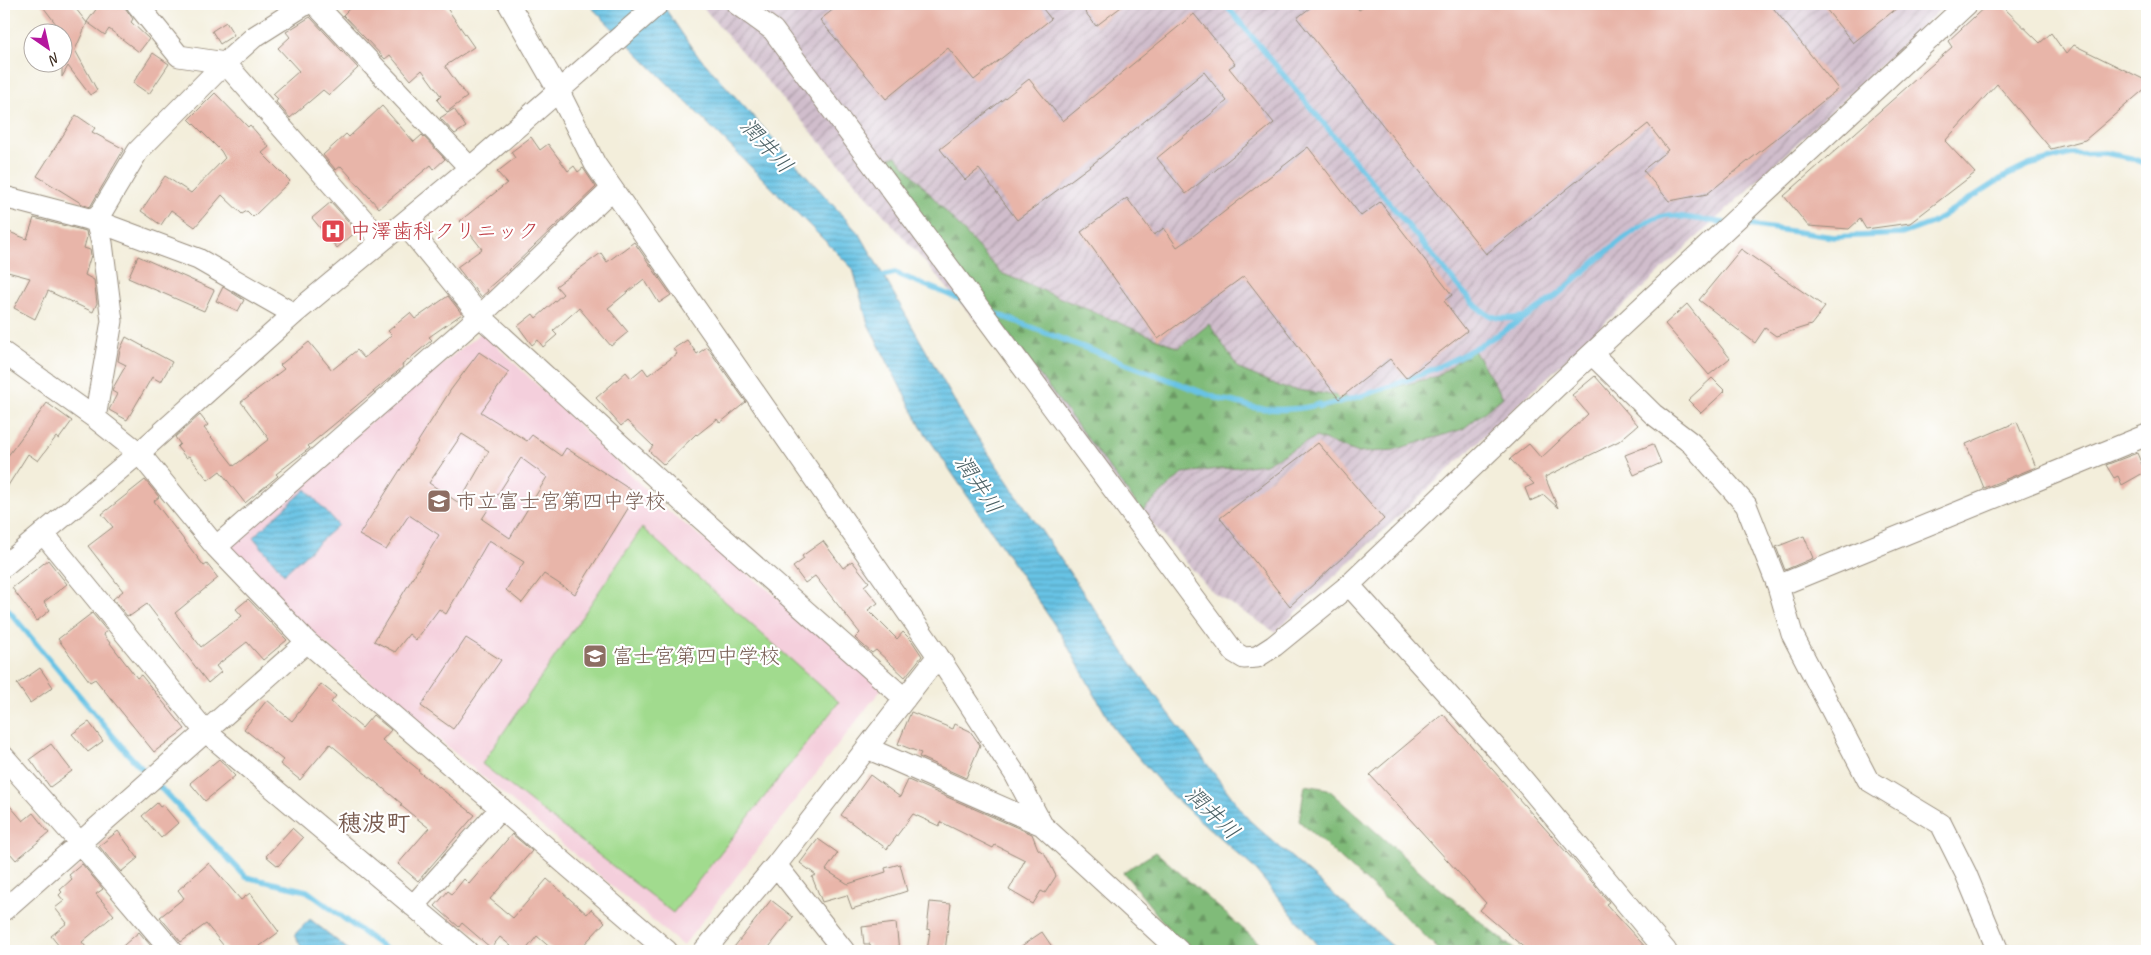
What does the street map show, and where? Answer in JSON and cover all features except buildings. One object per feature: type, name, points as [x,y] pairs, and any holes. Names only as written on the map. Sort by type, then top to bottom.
[{"type":"street","points":[[137,4],[179,56],[225,62],[381,240]]},
{"type":"street","points":[[95,418],[112,321],[102,242],[96,221],[138,151],[225,62],[254,36],[306,4]]},
{"type":"street","points":[[315,4],[470,168]]},
{"type":"street","points":[[509,4],[558,90],[595,164],[938,656],[1014,774],[1042,825],[1169,948]]},
{"type":"street","points":[[4,566],[139,453],[294,314],[470,168],[658,4]]},
{"type":"street","points":[[737,4],[773,30],[1234,652],[1244,658],[1257,657],[1274,646],[1348,585],[1967,4]]},
{"type":"street","points":[[216,548],[480,316],[612,189]]},
{"type":"street","points":[[4,197],[96,221],[198,260],[294,314]]},
{"type":"street","points":[[404,223],[480,316],[687,506],[905,699]]},
{"type":"street","points":[[4,354],[95,418],[139,453],[216,548],[306,642],[667,951]]},
{"type":"street","points":[[1592,354],[1653,414],[1691,443],[1746,505],[1778,586],[1792,634],[1868,780],[1941,824],[1966,874],[1998,951]]},
{"type":"street","points":[[1778,586],[2147,435]]},
{"type":"street","points":[[44,533],[205,731],[467,951]]},
{"type":"street","points":[[1348,585],[1505,758],[1666,951]]},
{"type":"street","points":[[4,910],[306,642]]},
{"type":"street","points":[[704,951],[776,865],[938,656]]},
{"type":"street","points":[[867,748],[1042,825]]},
{"type":"street","points":[[4,757],[172,951]]},
{"type":"street","points":[[413,906],[501,808]]},
{"type":"street","points":[[776,865],[844,951]]},
{"type":"shaded area","points":[[700,4],[1946,4],[1275,632],[1213,593]]},
{"type":"shaded area","name":"富士宮第四中学校","points":[[482,332],[667,510],[886,683],[683,946],[307,628],[216,547]]},
{"type":"green space","points":[[896,156],[1001,273],[1179,348],[1209,324],[1239,369],[1284,388],[1353,398],[1438,376],[1473,349],[1503,397],[1463,429],[1394,450],[1359,453],[1316,437],[1265,464],[1183,473],[1142,511],[879,162]]},
{"type":"green space","points":[[642,528],[839,702],[673,913],[482,764]]},
{"type":"green space","points":[[1305,785],[1328,789],[1431,881],[1516,951],[1440,951],[1408,919],[1299,821]]},
{"type":"green space","points":[[1156,852],[1268,951],[1196,951],[1171,932],[1123,872]]},
{"type":"water","name":"潤井川","points":[[588,4],[662,4],[694,51],[861,236],[963,416],[1132,664],[1249,820],[1398,951],[1322,951],[1254,868],[1169,793],[1114,729],[1062,636],[921,427],[868,324],[853,269]]},
{"type":"water","points":[[306,489],[338,525],[284,574],[253,537]]},
{"type":"water","points":[[310,919],[350,951],[304,951],[294,935]]},
{"type":"waterway","points":[[1225,4],[1471,301],[1491,316],[1509,319],[1521,317]]},
{"type":"waterway","points":[[1740,224],[1833,237],[1902,234],[1932,223],[2002,178],[2029,165],[2070,154],[2105,153],[2131,158],[2147,164]]},
{"type":"waterway","points":[[991,312],[1222,400],[1268,409],[1295,409],[1319,404],[1320,407],[1391,386],[1437,367],[1481,345],[1547,302],[1565,289],[1625,237],[1656,219],[1669,215],[1725,223]]},
{"type":"waterway","points":[[874,278],[895,273],[967,302]]},
{"type":"waterway","points":[[4,605],[128,754],[246,877],[307,891],[388,951]]},
{"type":"place","name":"中澤歯科クリニック","points":[[333,231]]},
{"type":"place","name":"市立富士宮第四中学校","points":[[439,501]]},
{"type":"place","name":"富士宮第四中学校","points":[[595,656]]},
{"type":"district","name":"穂波町","points":[[374,823]]}]
